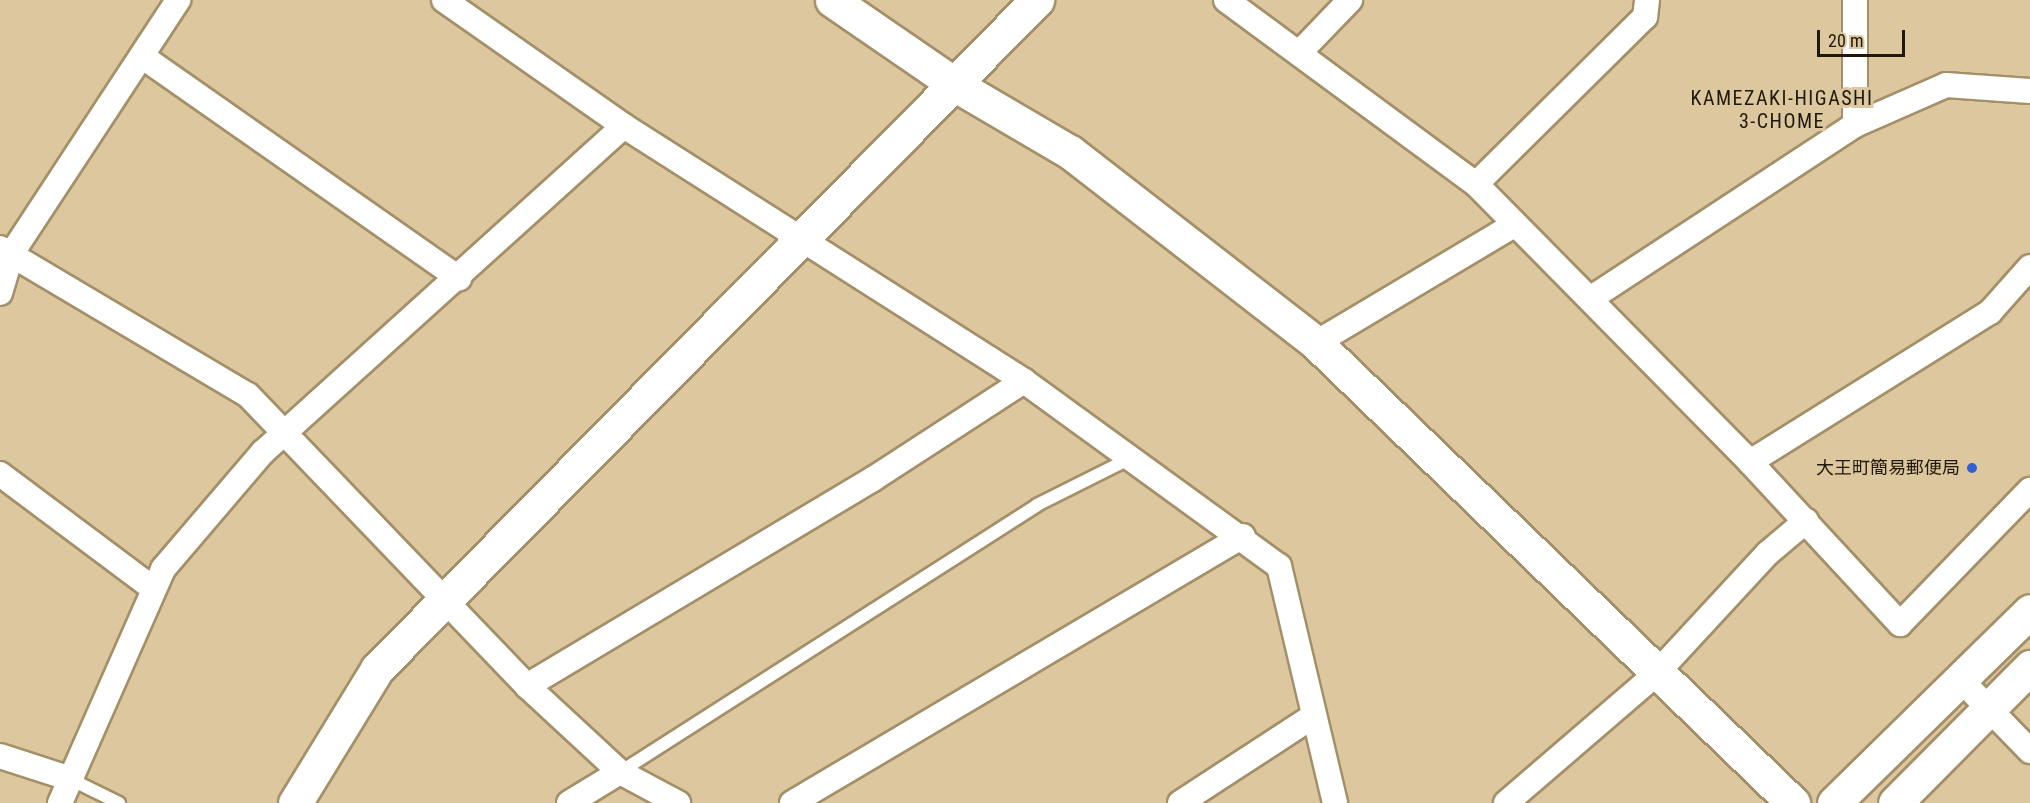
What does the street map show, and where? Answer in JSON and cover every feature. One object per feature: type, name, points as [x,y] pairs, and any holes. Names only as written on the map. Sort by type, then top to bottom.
[{"type":"street","points":[[0,293],[6,250],[143,57],[178,0]]},
{"type":"street","points":[[444,0],[624,126],[1024,381],[1243,536],[1279,566],[1312,717],[1335,803]]},
{"type":"street","points":[[832,0],[954,84],[1070,152],[1316,343],[1655,675],[1793,803]]},
{"type":"street","points":[[295,803],[377,669],[1037,0]]},
{"type":"street","points":[[1226,0],[1301,51],[1476,184],[1512,226],[1590,299],[1750,462],[1900,624],[2030,490]]},
{"type":"street","points":[[1301,51],[1350,0]]},
{"type":"street","points":[[1476,184],[1645,16],[1647,0]]},
{"type":"street","points":[[1855,125],[1856,0]]},
{"type":"street","points":[[143,57],[459,278]]},
{"type":"street","points":[[1590,299],[1855,125],[1947,85],[2030,91]]},
{"type":"street","points":[[60,803],[68,778],[163,569],[263,452],[284,436],[459,278],[624,126]]},
{"type":"street","points":[[1316,343],[1512,226]]},
{"type":"street","points":[[6,250],[188,355],[248,395],[284,436],[447,597],[527,686],[620,772],[678,803]]},
{"type":"street","points":[[1750,462],[1990,312],[2030,267]]},
{"type":"street","points":[[527,686],[873,479],[1024,381]]},
{"type":"street","points":[[0,474],[154,589]]},
{"type":"street","points":[[1506,803],[1655,675],[1768,553],[1806,521]]},
{"type":"street","points":[[792,803],[1243,536]]},
{"type":"street","points":[[1834,803],[2030,611]]},
{"type":"street","points":[[1895,803],[2030,668]]},
{"type":"street","points":[[1961,680],[2030,751]]},
{"type":"street","points":[[1180,803],[1312,717]]},
{"type":"street","points":[[0,756],[68,778]]},
{"type":"street","points":[[569,803],[620,772]]},
{"type":"lane","points":[[620,772],[1037,505],[1134,457]]},
{"type":"lane","points":[[68,778],[119,803]]},
{"type":"place","name":"大王町簡易郵便局","points":[[1972,468]]},
{"type":"district","name":"KAMEZAKI-HIGASHI 3-CHOME","points":[[1782,110]]}]
